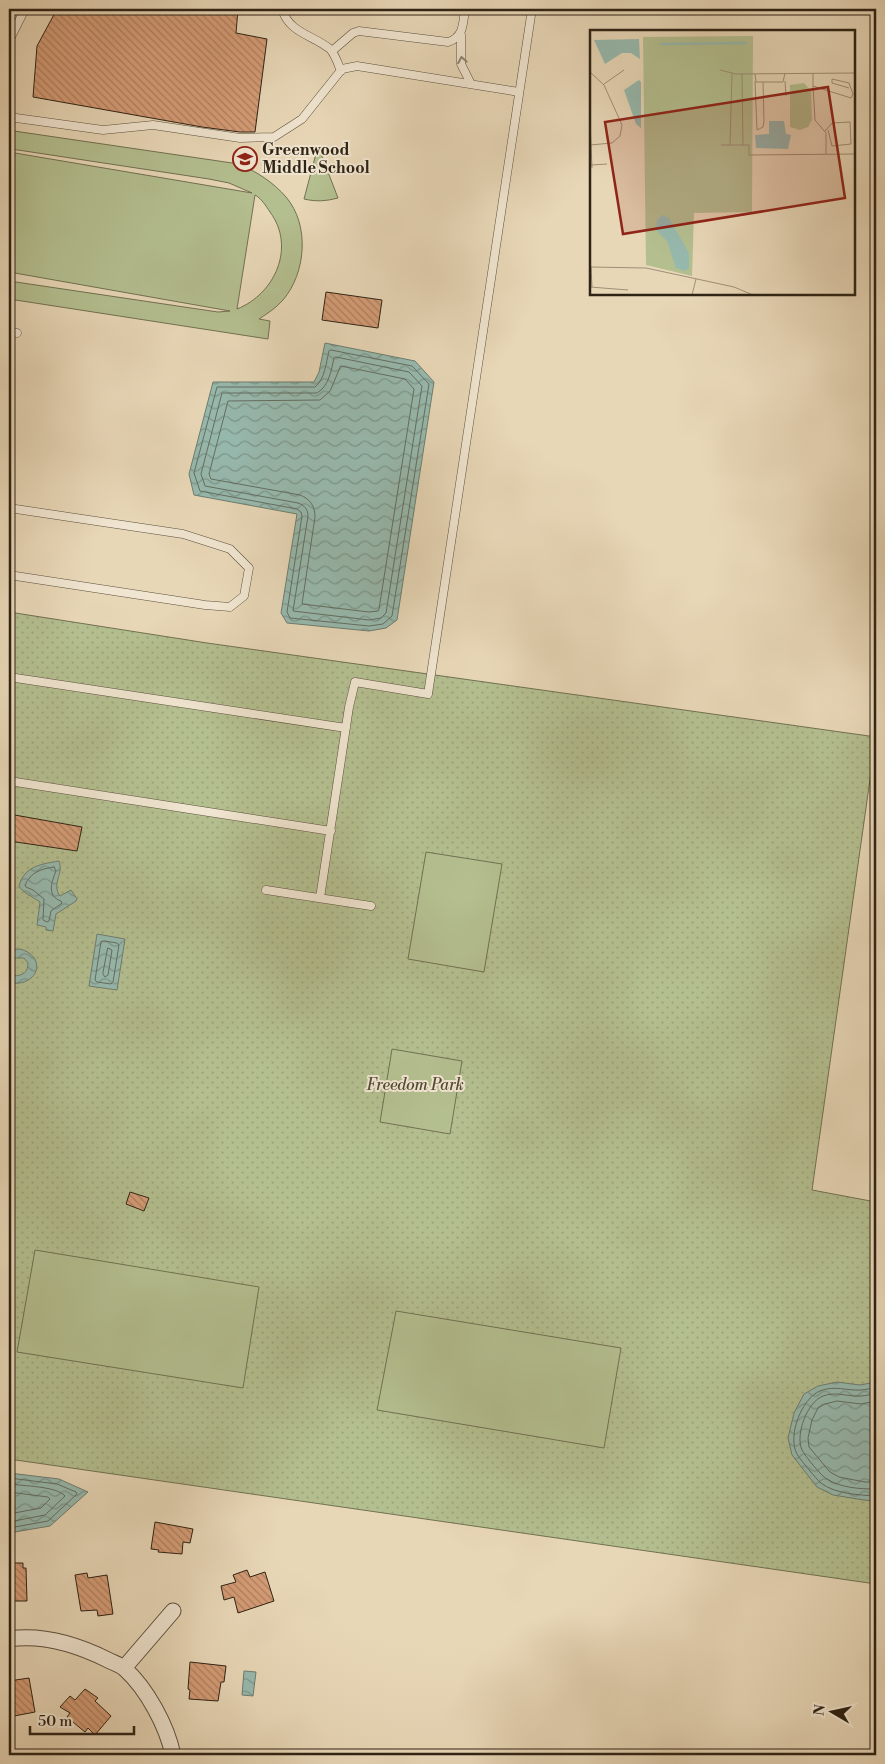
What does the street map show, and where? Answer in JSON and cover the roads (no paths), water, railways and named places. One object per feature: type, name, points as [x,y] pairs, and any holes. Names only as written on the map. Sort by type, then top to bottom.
[{"type":"street","points":[[124,1668],[173,1611]]},
{"type":"street","points":[[9,1639],[44,1638],[78,1646],[124,1668],[138,1684],[158,1713],[170,1740],[174,1755]]},
{"type":"lane","points":[[9,41],[25,9]]},
{"type":"lane","points":[[282,9],[288,22],[295,29],[332,51],[341,71]]},
{"type":"lane","points":[[465,9],[461,35],[461,64],[471,84]]},
{"type":"lane","points":[[320,898],[346,728],[355,682],[428,694],[532,9]]},
{"type":"lane","points":[[332,51],[353,33],[359,31],[442,43],[454,41],[461,35]]},
{"type":"lane","points":[[9,117],[103,130],[153,125],[240,138],[274,136],[302,119],[341,71],[357,66],[520,92]]},
{"type":"lane","points":[[9,508],[184,534],[230,549],[249,568],[244,596],[230,606],[205,605],[9,574]]},
{"type":"lane","points":[[9,677],[346,728]]},
{"type":"lane","points":[[9,780],[331,830]]},
{"type":"lane","points":[[266,890],[371,906]]},
{"type":"water","points":[[325,343],[415,361],[434,382],[397,620],[386,628],[369,631],[287,623],[281,613],[297,514],[194,495],[189,474],[213,382],[314,382],[319,372]]},
{"type":"water","points":[[59,861],[58,892],[60,896],[71,890],[77,899],[56,914],[53,931],[46,930],[46,927],[37,925],[40,902],[25,893],[19,886],[21,879],[29,870],[40,865]]},
{"type":"water","points":[[97,934],[125,939],[117,990],[89,986]]},
{"type":"water","points":[[20,949],[29,953],[34,958],[37,964],[36,970],[28,980],[19,983],[9,983],[9,975],[16,976],[25,973],[28,967],[28,963],[24,958],[9,958],[9,950]]},
{"type":"water","points":[[837,1382],[860,1385],[876,1382],[876,1501],[833,1495],[817,1487],[792,1455],[788,1438],[794,1413],[804,1394],[818,1386]]},
{"type":"water","points":[[9,1473],[59,1479],[88,1492],[50,1526],[9,1533]]},
{"type":"water","points":[[244,1671],[256,1672],[253,1696],[242,1695]]},
{"type":"place","name":"Greenwood Middle School","points":[[245,159]]},
{"type":"park label","name":"Freedom Park","points":[[415,1085]]}]
